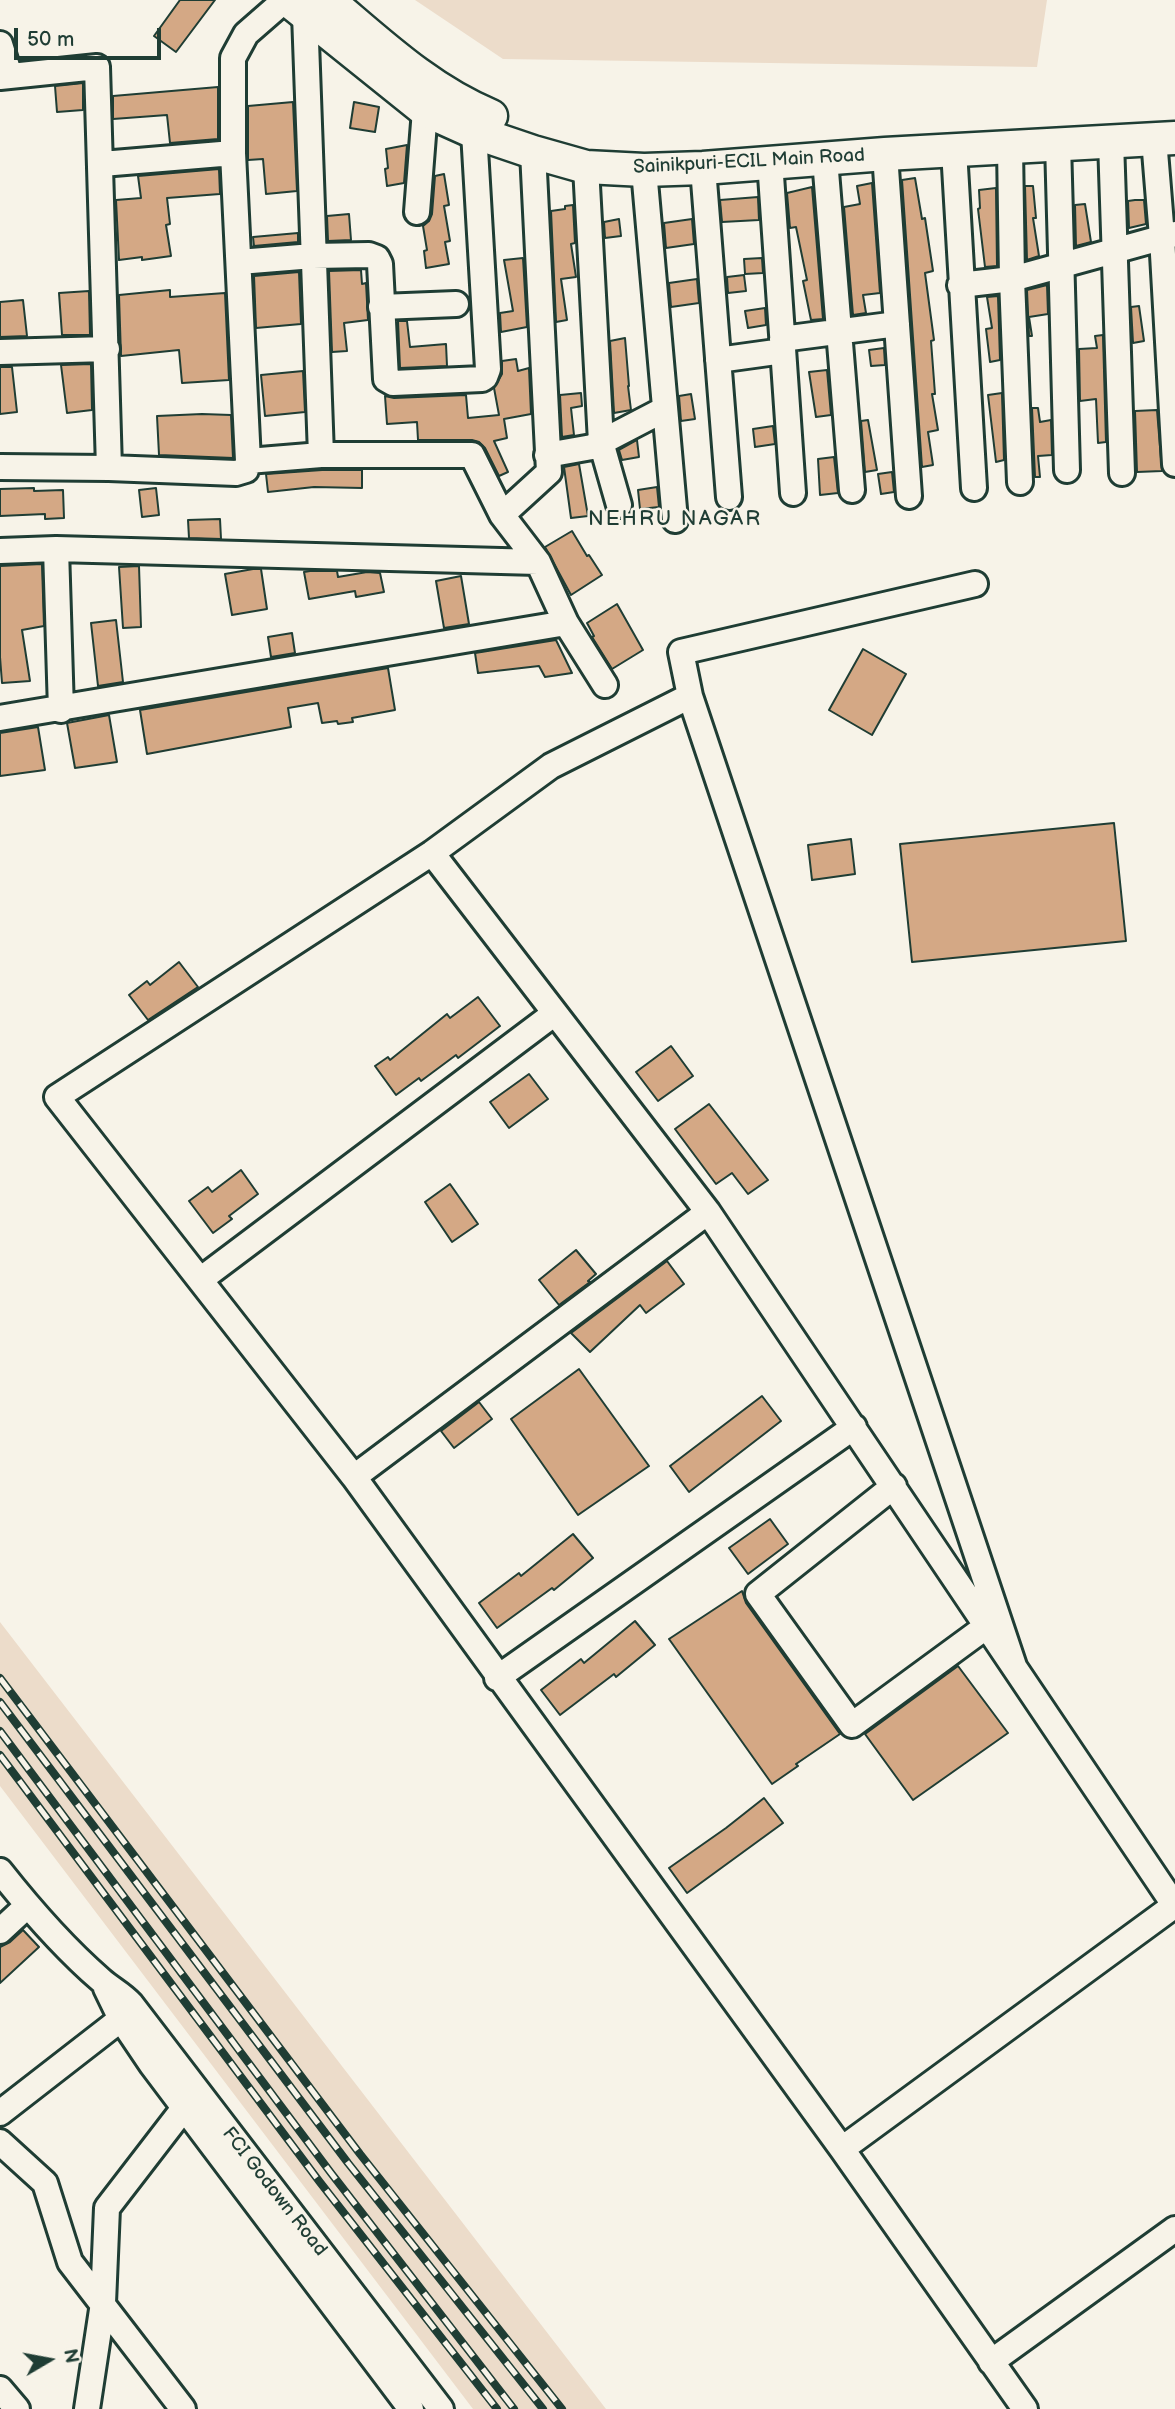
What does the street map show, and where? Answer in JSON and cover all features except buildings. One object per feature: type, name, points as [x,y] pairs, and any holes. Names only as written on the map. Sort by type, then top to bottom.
[{"type":"main road","name":"Sainikpuri-ECIL Main Road","points":[[301,3],[425,110],[474,132],[586,167],[644,170],[703,168],[770,161],[1111,141],[1168,132]]},
{"type":"main road","name":"Sainikpuri-ECIL Main Road","points":[[301,3],[462,104],[535,135],[601,149],[706,150],[957,130],[1168,132]]},
{"type":"street","points":[[0,467],[236,473],[246,470],[248,461],[233,153],[233,58],[246,34],[301,3],[321,455]]},
{"type":"street","points":[[0,44],[5,76],[97,68],[102,164],[109,468]]},
{"type":"street","points":[[417,212],[425,110]]},
{"type":"street","points":[[239,262],[313,256],[377,258],[380,264],[385,375],[389,382],[482,379],[485,377],[487,358],[474,132]]},
{"type":"street","points":[[1168,132],[1175,464]]},
{"type":"street","points":[[1111,141],[1122,473]]},
{"type":"street","points":[[1058,143],[1067,470]]},
{"type":"street","points":[[1010,147],[1020,482]]},
{"type":"street","points":[[954,150],[974,488]]},
{"type":"street","points":[[502,515],[549,472],[533,152]]},
{"type":"street","points":[[102,164],[233,153]]},
{"type":"street","points":[[885,154],[909,496]]},
{"type":"street","points":[[825,159],[852,490]]},
{"type":"street","points":[[770,161],[793,493]]},
{"type":"street","points":[[586,167],[601,442],[619,505]]},
{"type":"street","points":[[703,168],[729,497]]},
{"type":"street","points":[[644,170],[675,520]]},
{"type":"street","points":[[960,285],[1012,279],[1169,236]]},
{"type":"street","points":[[381,307],[456,304]]},
{"type":"street","points":[[718,360],[840,332],[897,324]]},
{"type":"street","points":[[0,352],[107,349]]},
{"type":"street","points":[[547,455],[592,447],[665,409]]},
{"type":"street","points":[[248,461],[321,455],[472,455],[502,515],[538,562],[566,623],[605,685]]},
{"type":"street","points":[[0,551],[55,549],[538,562]]},
{"type":"street","points":[[55,549],[61,710]]},
{"type":"street","points":[[975,584],[681,652],[690,696],[1014,1666]]},
{"type":"street","points":[[0,718],[61,710],[566,623]]},
{"type":"street","points":[[690,696],[551,766],[432,853],[57,1097],[354,1478],[842,2149],[1025,2409]]},
{"type":"street","points":[[432,853],[708,1212],[1175,1905],[842,2149]]},
{"type":"street","points":[[200,1280],[555,1013]]},
{"type":"street","points":[[354,1478],[708,1212]]},
{"type":"street","points":[[497,1678],[854,1427]]},
{"type":"street","points":[[894,1486],[758,1594],[852,1725],[987,1626]]},
{"type":"street","name":"FCI Godown Road","points":[[0,1871],[27,1906],[102,1981],[122,1994],[159,2038],[191,2084],[441,2409]]},
{"type":"street","points":[[0,1931],[27,1906]]},
{"type":"street","name":"FCI Godown Road","points":[[102,1981],[121,2020],[184,2108],[411,2409]]},
{"type":"street","points":[[0,2113],[121,2020]]},
{"type":"street","points":[[87,2409],[103,2302],[107,2208],[184,2108]]},
{"type":"street","points":[[0,2142],[45,2183],[71,2262],[183,2409]]},
{"type":"street","points":[[991,2362],[1175,2228]]},
{"type":"street","points":[[0,2389],[16,2409]]},
{"type":"shaded area","points":[[415,0],[1047,0],[1037,67],[503,59]]},
{"type":"shaded area","points":[[0,1622],[606,2409],[473,2409],[0,1786]]},
{"type":"railway","points":[[0,1678],[360,2154],[562,2409]]},
{"type":"railway","points":[[0,1702],[348,2163],[543,2409]]},
{"type":"railway","points":[[0,1731],[331,2173],[514,2409]]},
{"type":"railway","points":[[0,1755],[319,2181],[497,2409]]},
{"type":"district","name":"NEHRU NAGAR","points":[[675,520]]}]
